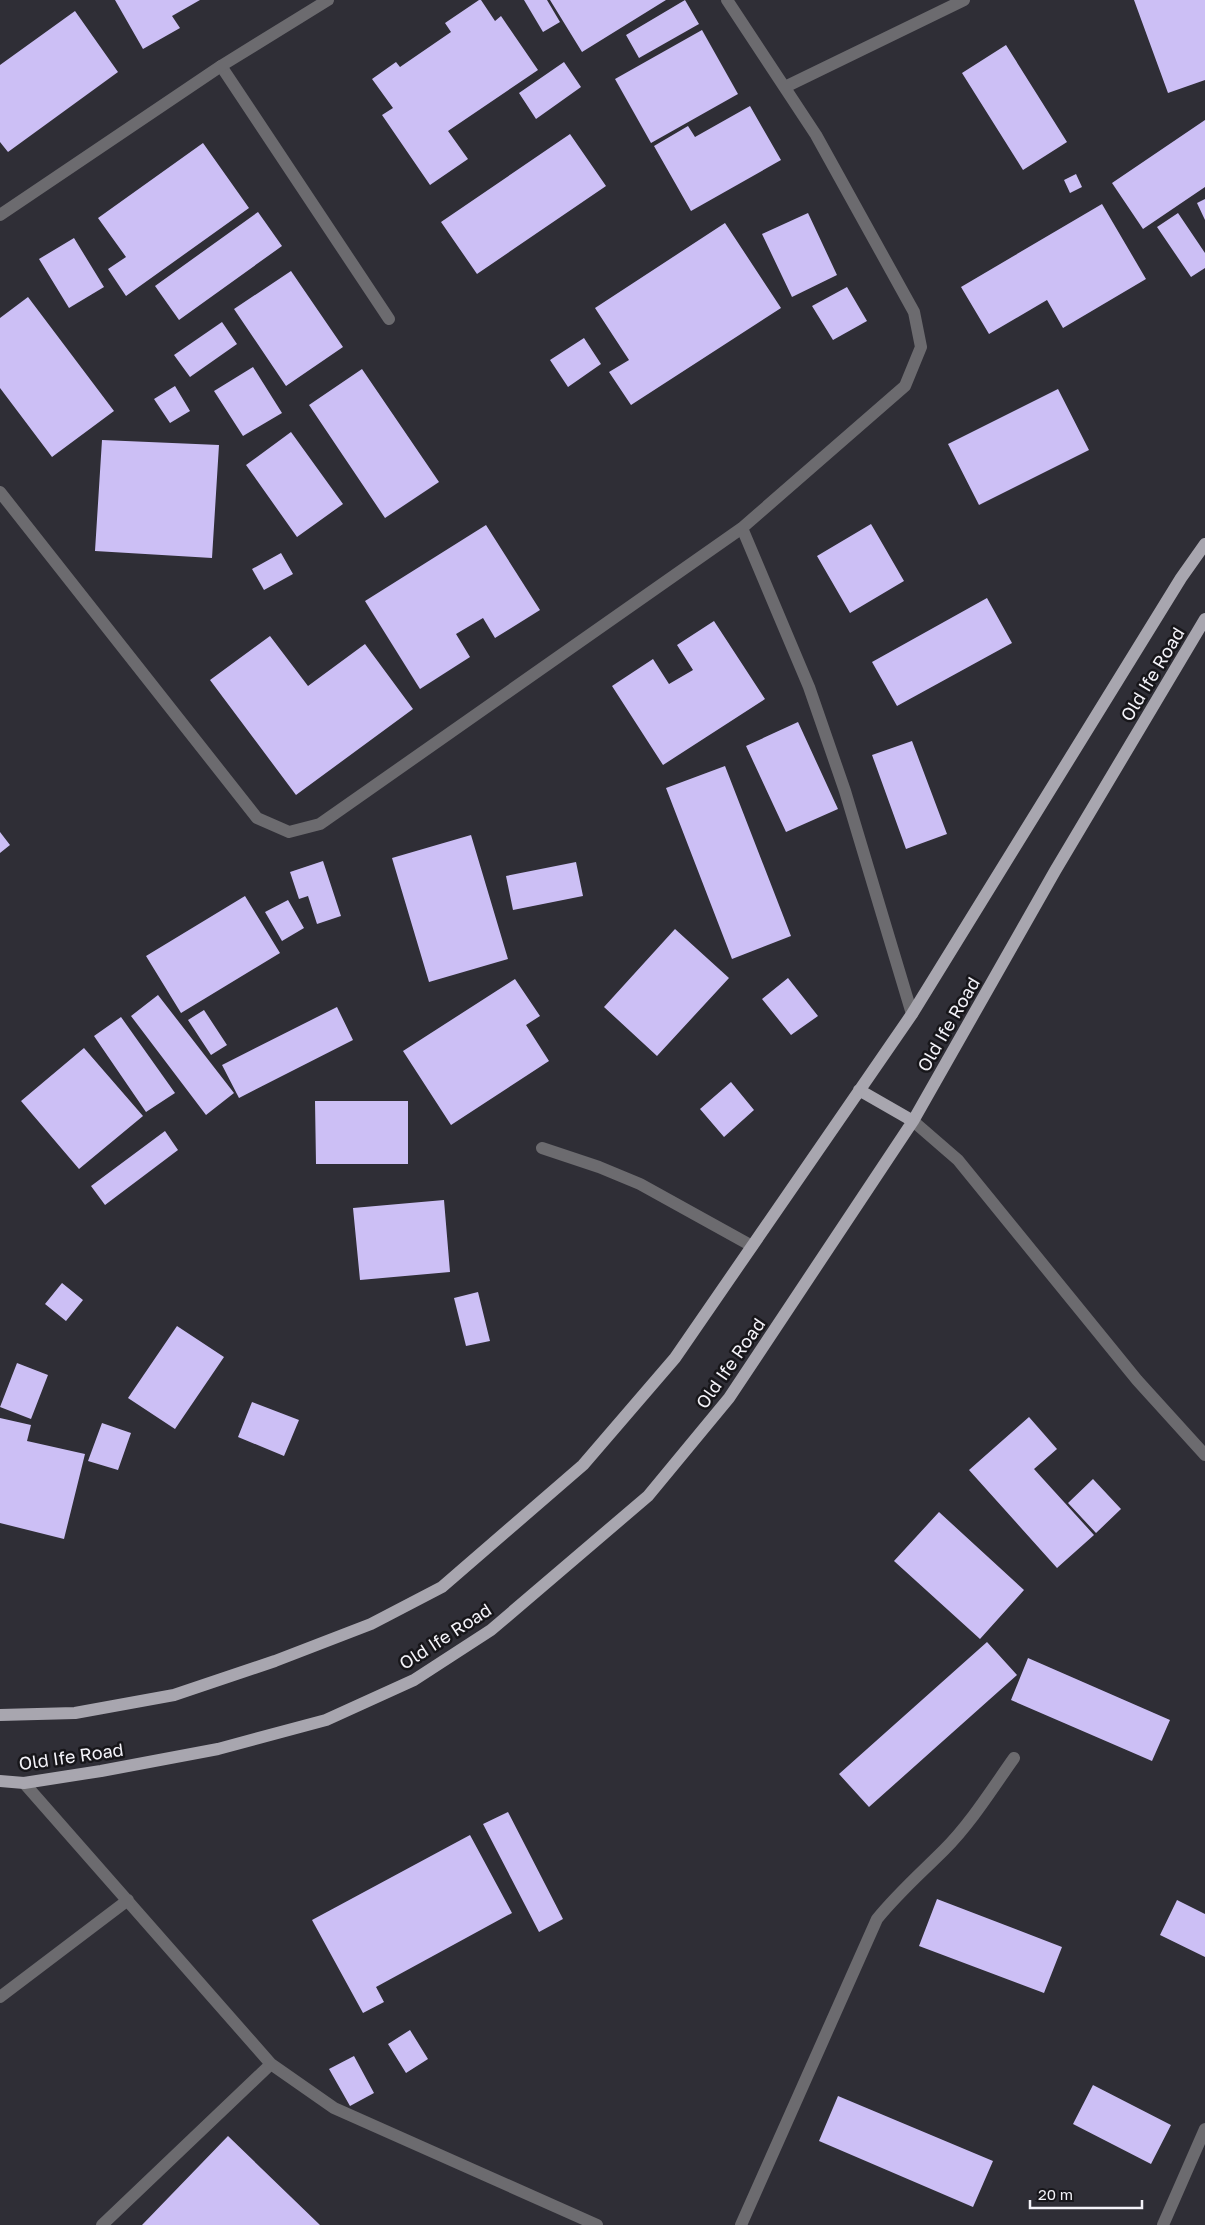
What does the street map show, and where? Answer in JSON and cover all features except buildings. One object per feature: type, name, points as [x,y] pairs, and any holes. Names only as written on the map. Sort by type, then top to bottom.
[{"type":"main road","name":"Old Ife Road","points":[[0,1715],[74,1713],[174,1694],[274,1661],[371,1624],[442,1587],[583,1465],[675,1358],[912,1014],[1181,578],[1205,544]]},
{"type":"main road","name":"Old Ife Road","points":[[0,1781],[24,1783],[218,1749],[326,1720],[414,1680],[491,1630],[648,1496],[730,1398],[913,1121],[1055,871],[1205,619]]},
{"type":"main road","points":[[859,1090],[913,1121]]},
{"type":"street","points":[[0,215],[221,66],[328,0]]},
{"type":"street","points":[[0,492],[258,818],[289,832],[320,824],[742,528],[904,386],[921,347],[914,312],[816,134],[727,0]]},
{"type":"street","points":[[785,87],[964,0]]},
{"type":"street","points":[[221,66],[389,318]]},
{"type":"street","points":[[742,528],[809,688],[845,791],[912,1014]]},
{"type":"street","points":[[913,1121],[958,1160],[1137,1380],[1205,1455]]},
{"type":"street","points":[[542,1148],[599,1167],[640,1184],[752,1246]]},
{"type":"street","points":[[741,2225],[877,1920],[897,1894],[944,1850],[968,1823],[1014,1758]]},
{"type":"street","points":[[24,1783],[271,2064],[334,2108],[597,2225]]},
{"type":"street","points":[[0,1997],[128,1900]]},
{"type":"street","points":[[102,2225],[271,2064]]},
{"type":"street","points":[[1163,2225],[1205,2129]]}]
